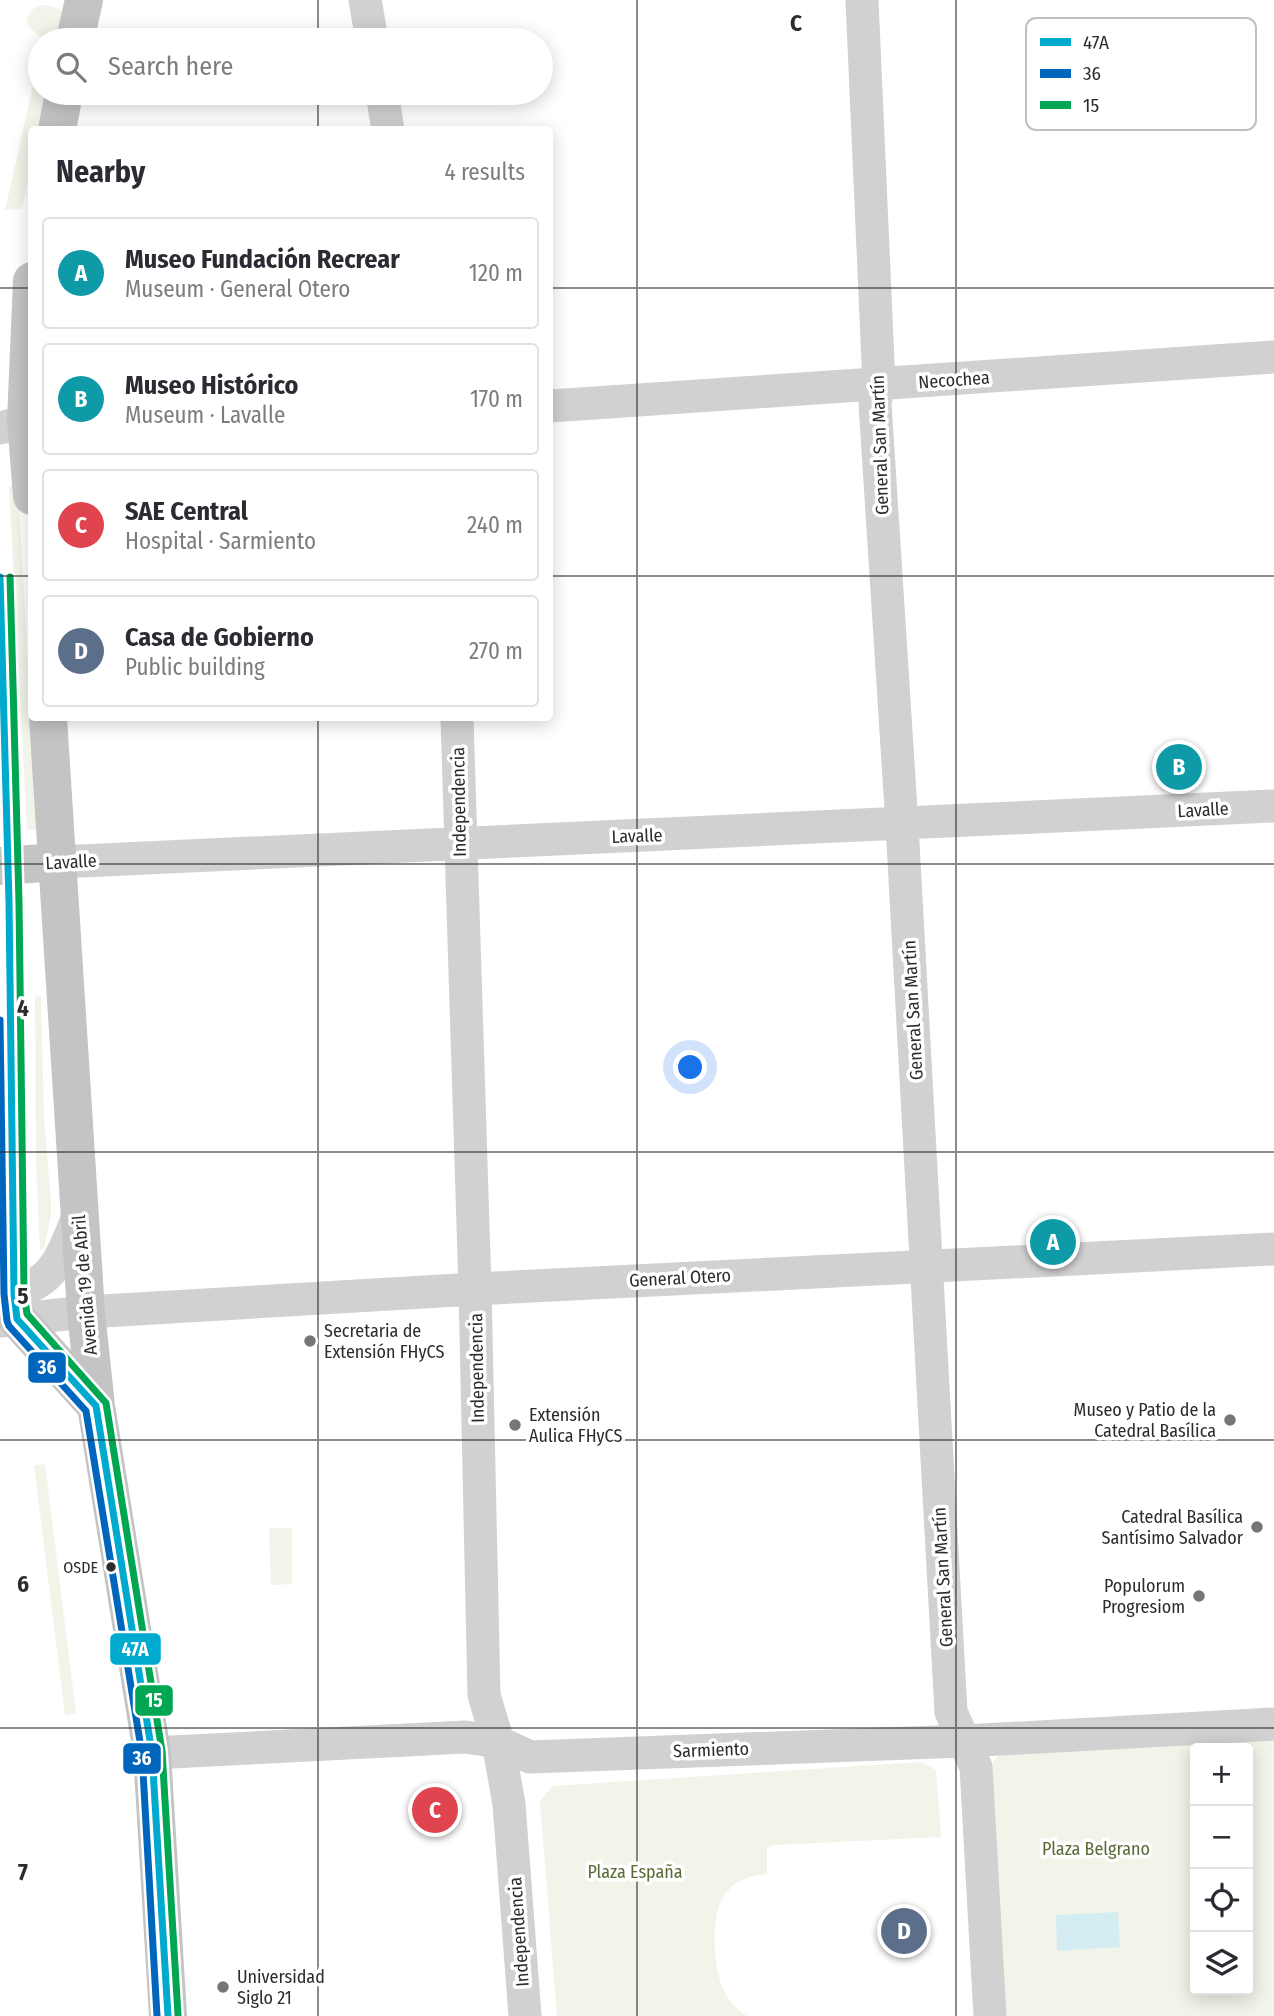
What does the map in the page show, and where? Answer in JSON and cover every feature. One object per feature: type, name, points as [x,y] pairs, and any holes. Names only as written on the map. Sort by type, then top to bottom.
[{"type":"main road","points":[[78,28],[84,0]]},
{"type":"main road","points":[[58,126],[62,105]]},
{"type":"main road","points":[[28,325],[19,423],[28,474]]},
{"type":"main road","name":"Avenida 19 de Abril","points":[[48,721],[86,1312],[96,1406],[152,1753],[168,2016]]},
{"type":"main road","name":"Lavalle","points":[[0,866],[58,862]]},
{"type":"main road","points":[[5,1312],[96,1406]]},
{"type":"street","points":[[365,0],[370,28]]},
{"type":"street","name":"General San Martín","points":[[862,0],[879,385],[875,403],[902,825],[951,1712],[976,1767],[990,2016]]},
{"type":"street","points":[[384,105],[387,126]]},
{"type":"street","name":"Necochea","points":[[553,406],[1274,358]]},
{"type":"street","name":"Independencia","points":[[457,721],[475,1289],[484,1695],[498,1742],[509,1804],[525,2016]]},
{"type":"street","name":"Lavalle","points":[[58,862],[1274,806]]},
{"type":"street","points":[[5,1312],[49,1274],[60,1259],[79,1214]]},
{"type":"street","name":"General Otero","points":[[5,1312],[86,1312],[926,1265],[1274,1249]]},
{"type":"street","name":"Sarmiento","points":[[152,1753],[465,1737],[498,1742],[530,1757],[964,1741],[1274,1724]]},
{"type":"green space","points":[[42,5],[57,8],[64,15],[64,28],[30,28],[26,19],[33,9]]},
{"type":"green space","points":[[29,105],[46,105],[41,126],[28,126],[28,180],[22,209],[5,210]]},
{"type":"green space","points":[[18,485],[28,666],[28,721],[31,721],[37,829],[27,830],[9,486]]},
{"type":"green space","points":[[41,996],[44,1118],[51,1215],[44,1249],[40,1250],[36,1161],[35,997]]},
{"type":"green space","points":[[45,1464],[76,1713],[65,1715],[34,1465]]},
{"type":"green space","points":[[269,1528],[292,1528],[292,1584],[271,1585]]},
{"type":"green space","name":"Plaza Belgrano","points":[[1274,1740],[1274,2016],[1005,2016],[992,1763],[1001,1753],[1190,1744],[1190,1995],[1253,1995],[1253,1743],[1211,1743]]},
{"type":"green space","name":"Plaza España","points":[[921,1762],[936,1770],[941,1837],[774,1845],[767,1848],[767,1874],[740,1881],[723,1897],[716,1919],[717,1967],[726,1995],[738,2010],[747,2016],[557,2016],[540,1801],[553,1786]]},
{"type":"water","points":[[1118,1912],[1120,1947],[1057,1951],[1056,1915]]},
{"type":"transit line","name":"47A","points":[[0,577],[9,902],[14,1294],[17,1319],[96,1406],[152,1753],[168,2016]]},
{"type":"transit line","name":"15","points":[[10,577],[19,902],[24,1293],[27,1314],[106,1403],[162,1751],[178,2015]]},
{"type":"transit line","name":"36","points":[[0,1020],[4,1294],[7,1321],[86,1411],[142,1754],[157,2016]]},
{"type":"place","name":"Museo Histórico","points":[[1179,767]]},
{"type":"place","name":"Museo Fundación Recrear","points":[[1053,1242]]},
{"type":"place","name":"Secretaria de Extensión FHyCS","points":[[310,1341]]},
{"type":"place","name":"Museo y Patio de la Catedral Basílica","points":[[1230,1420]]},
{"type":"place","name":"Extensión Aulica FHyCS","points":[[515,1425]]},
{"type":"place","name":"Catedral Basílica Santísimo Salvador","points":[[1257,1527]]},
{"type":"place","name":"OSDE","points":[[111,1567]]},
{"type":"place","name":"Populorum Progresiom","points":[[1199,1596]]},
{"type":"place","name":"SAE Central","points":[[435,1810]]},
{"type":"place","name":"Casa de Gobierno","points":[[904,1931]]},
{"type":"place","name":"Universidad Siglo 21","points":[[223,1987]]}]
